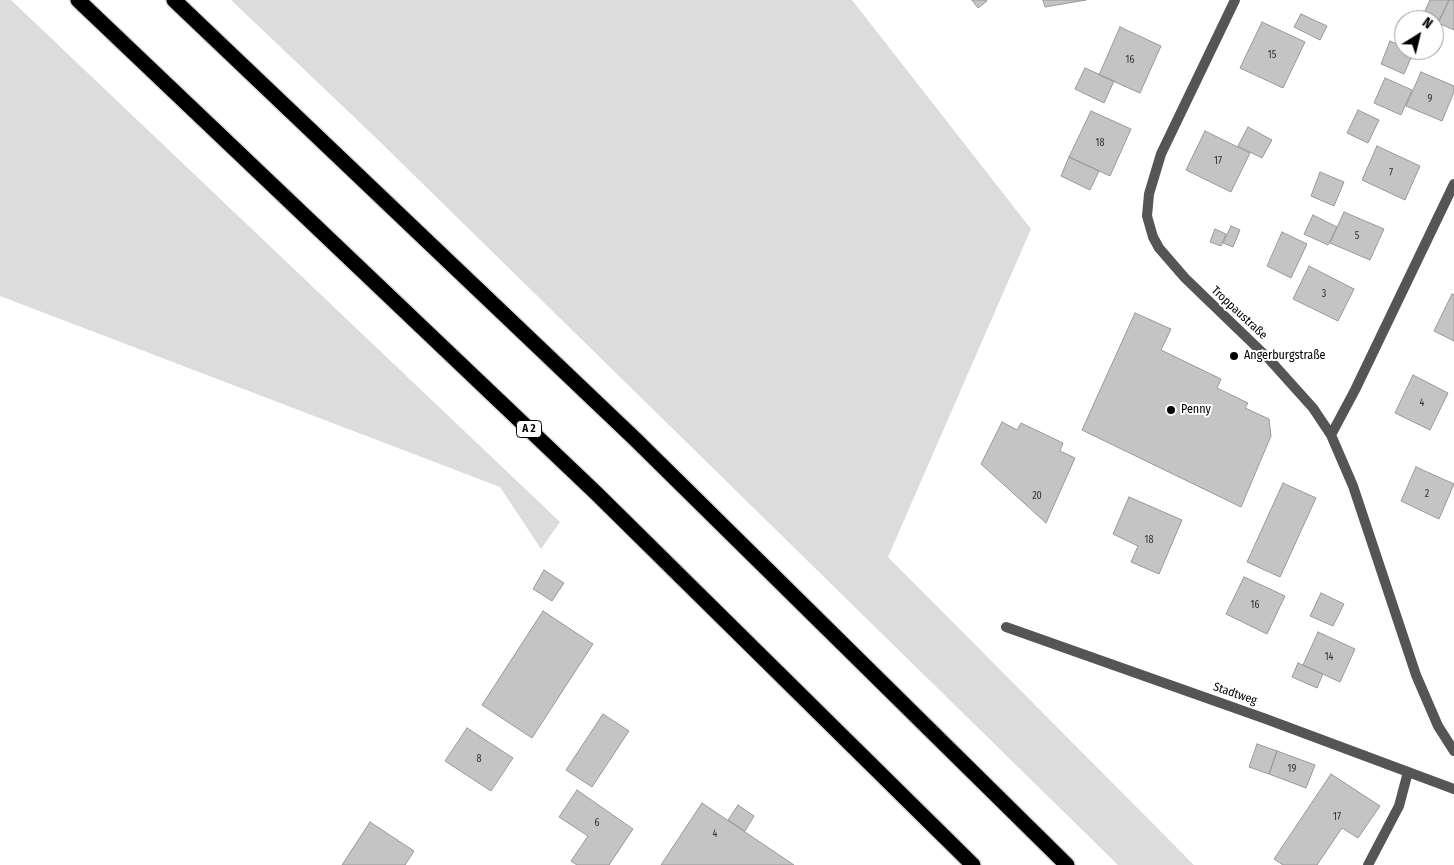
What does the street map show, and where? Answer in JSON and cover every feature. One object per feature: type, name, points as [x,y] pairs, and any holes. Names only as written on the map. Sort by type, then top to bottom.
[{"type":"highway","name":"A 2","points":[[78,0],[596,493],[973,865]]},
{"type":"highway","points":[[174,0],[635,440],[1066,865]]},
{"type":"street","name":"Troppaustraße","points":[[1235,0],[1162,154],[1149,194],[1147,216],[1153,237],[1159,248],[1212,306],[1268,358],[1313,408],[1331,435],[1353,486],[1416,675],[1438,726],[1454,751]]},
{"type":"street","points":[[1331,435],[1355,390],[1454,184]]},
{"type":"street","name":"Stadtweg","points":[[1006,627],[1266,719],[1454,789]]},
{"type":"street","points":[[1368,865],[1399,806],[1408,772]]},
{"type":"shaded area","points":[[0,0],[11,0],[560,522],[541,549],[500,487],[0,296]]},
{"type":"shaded area","points":[[231,0],[852,0],[1031,229],[888,557],[1194,865],[1118,865],[373,135]]},
{"type":"building","points":[[972,0],[986,0],[987,1],[978,8]]},
{"type":"building","points":[[1043,0],[1086,0],[1045,7]]},
{"type":"building","points":[[1430,0],[1449,0],[1444,11],[1426,10]]},
{"type":"building","points":[[1449,0],[1454,0],[1454,30],[1444,26],[1444,10]]},
{"type":"building","points":[[1301,14],[1327,26],[1320,40],[1294,27]]},
{"type":"building","points":[[1262,22],[1305,42],[1283,88],[1240,68]]},
{"type":"building","points":[[1120,27],[1161,46],[1140,93],[1099,75]]},
{"type":"building","points":[[1390,41],[1394,43],[1394,60],[1410,60],[1404,74],[1381,64]]},
{"type":"building","points":[[1085,68],[1114,81],[1104,103],[1075,89]]},
{"type":"building","points":[[1421,72],[1454,86],[1454,92],[1442,121],[1406,106]]},
{"type":"building","points":[[1385,78],[1412,90],[1401,115],[1374,103]]},
{"type":"building","points":[[1358,110],[1379,120],[1368,143],[1347,133]]},
{"type":"building","points":[[1091,111],[1131,129],[1110,176],[1069,157]]},
{"type":"building","points":[[1248,127],[1272,140],[1262,158],[1238,146]]},
{"type":"building","points":[[1205,131],[1250,153],[1231,192],[1186,170]]},
{"type":"building","points":[[1377,146],[1420,166],[1405,200],[1362,180]]},
{"type":"building","points":[[1069,157],[1099,171],[1090,190],[1061,176]]},
{"type":"building","points":[[1320,172],[1344,182],[1334,206],[1311,196]]},
{"type":"building","points":[[1344,212],[1384,229],[1370,260],[1330,243]]},
{"type":"building","points":[[1313,215],[1337,227],[1328,245],[1304,234]]},
{"type":"building","points":[[1231,226],[1240,230],[1233,247],[1223,243]]},
{"type":"building","points":[[1215,229],[1226,234],[1221,246],[1210,242]]},
{"type":"building","points":[[1282,232],[1307,244],[1291,278],[1267,266]]},
{"type":"building","points":[[1309,266],[1354,289],[1338,321],[1293,299]]},
{"type":"building","points":[[1452,294],[1454,295],[1454,341],[1434,331]]},
{"type":"building","name":"Penny","points":[[1135,313],[1171,329],[1161,350],[1221,379],[1217,388],[1248,403],[1245,408],[1269,419],[1271,436],[1241,507],[1082,430]]},
{"type":"building","points":[[1413,375],[1448,393],[1430,430],[1395,413]]},
{"type":"building","points":[[1002,422],[1017,430],[1021,423],[1063,443],[1060,451],[1075,458],[1046,523],[981,464]]},
{"type":"building","points":[[1416,467],[1454,484],[1439,519],[1401,501]]},
{"type":"building","points":[[1283,483],[1316,498],[1280,577],[1247,562]]},
{"type":"building","points":[[1129,497],[1182,520],[1159,574],[1131,562],[1138,546],[1113,534]]},
{"type":"building","points":[[544,570],[564,583],[552,601],[533,589]]},
{"type":"building","points":[[1244,577],[1285,596],[1267,634],[1226,614]]},
{"type":"building","points":[[1321,593],[1344,604],[1333,626],[1310,616]]},
{"type":"building","points":[[543,611],[593,644],[532,738],[482,705]]},
{"type":"building","points":[[1318,632],[1355,649],[1340,682],[1303,665]]},
{"type":"building","points":[[1298,663],[1323,674],[1317,688],[1292,677]]},
{"type":"building","points":[[603,714],[629,731],[592,787],[566,770]]},
{"type":"building","points":[[467,728],[513,758],[491,791],[445,761]]},
{"type":"building","points":[[1257,744],[1277,751],[1269,774],[1249,767]]},
{"type":"building","points":[[1277,751],[1315,765],[1306,788],[1269,774]]},
{"type":"building","points":[[1331,774],[1380,806],[1358,838],[1342,828],[1317,865],[1283,865],[1274,859]]},
{"type":"building","points":[[577,790],[633,829],[609,865],[577,865],[571,861],[588,836],[559,817]]},
{"type":"building","points":[[702,803],[794,865],[661,865]]},
{"type":"building","points":[[738,805],[754,816],[745,831],[728,820]]},
{"type":"building","points":[[370,822],[414,851],[405,865],[342,865]]},
{"type":"place","name":"Angerburgstraße","points":[[1234,356]]},
{"type":"place","name":"Penny","points":[[1171,410]]}]
